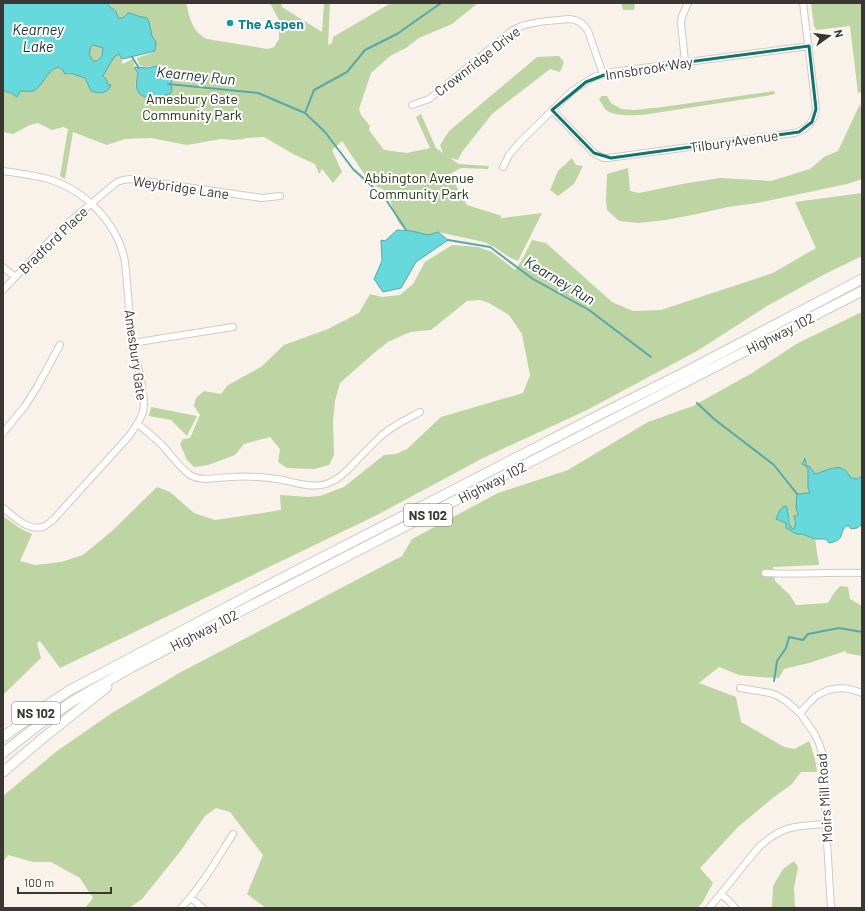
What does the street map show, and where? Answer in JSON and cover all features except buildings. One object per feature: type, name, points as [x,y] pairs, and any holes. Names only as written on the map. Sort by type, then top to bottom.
[{"type":"highway","name":"Highway 102","points":[[3,737],[70,690],[280,579],[862,279]]},
{"type":"highway","name":"Highway 102","points":[[3,753],[45,720],[73,701],[132,667],[862,291]]},
{"type":"highway","points":[[3,772],[132,667]]},
{"type":"street","points":[[685,62],[681,22],[688,3]]},
{"type":"street","name":"Tilbury Avenue","points":[[552,110],[594,153],[603,158],[794,133],[804,129],[812,122],[816,104],[803,3]]},
{"type":"street","name":"Crownridge Drive","points":[[412,105],[429,99],[513,30],[527,24],[569,19],[580,22],[588,31],[603,74]]},
{"type":"street","name":"Innsbrook Way","points":[[503,167],[509,155],[520,142],[552,110],[579,86],[590,79],[612,72],[809,46]]},
{"type":"street","name":"Amesbury Gate","points":[[3,171],[48,179],[78,193],[98,211],[110,226],[120,244],[125,262],[132,343],[144,400],[143,412],[138,424],[129,436],[53,520],[45,526],[37,528],[28,527],[3,508]]},
{"type":"street","name":"Weybridge Lane","points":[[90,204],[118,182],[131,179],[262,198],[280,196]]},
{"type":"street","name":"Bradford Place","points":[[3,290],[61,229],[90,204]]},
{"type":"street","name":"Bradford Place","points":[[3,267],[15,277]]},
{"type":"street","points":[[132,343],[233,327]]},
{"type":"street","points":[[3,433],[25,406],[60,345]]},
{"type":"street","points":[[138,424],[163,446],[184,470],[196,477],[202,479],[243,477],[268,478],[315,486],[328,484],[336,480],[344,474],[383,434],[420,412]]},
{"type":"street","points":[[765,573],[862,573]]},
{"type":"street","name":"Moirs Mill Road","points":[[740,688],[761,691],[778,696],[786,701],[800,713],[819,743],[824,759],[826,824],[832,908]]},
{"type":"street","points":[[800,713],[818,695],[826,691],[842,688],[862,693]]},
{"type":"street","points":[[710,908],[758,848],[775,833],[796,826],[826,824]]},
{"type":"street","points":[[181,908],[191,898],[233,834]]},
{"type":"street","points":[[721,894],[735,908]]},
{"type":"street","points":[[191,898],[202,908]]},
{"type":"highlighted area","points":[[809,46],[816,109],[812,122],[799,132],[611,158],[594,153],[552,110],[586,82],[612,72]]},
{"type":"green space","points":[[107,3],[186,3],[192,24],[198,33],[207,39],[268,49],[274,47],[279,39],[279,20],[270,3],[281,3],[282,7],[322,32],[324,3],[330,3],[328,45],[332,43],[333,37],[391,3],[478,3],[452,24],[419,38],[406,48],[390,56],[371,73],[359,109],[361,115],[370,126],[369,130],[384,150],[407,153],[430,148],[416,117],[421,114],[436,148],[443,153],[440,145],[449,131],[537,57],[559,56],[564,62],[560,72],[550,69],[492,114],[462,152],[458,160],[450,158],[459,164],[489,166],[488,169],[461,168],[450,174],[450,178],[452,178],[467,205],[502,216],[500,218],[542,213],[518,261],[484,242],[438,232],[428,235],[406,230],[399,223],[387,193],[369,181],[342,141],[332,150],[342,172],[333,183],[322,169],[319,174],[315,164],[295,155],[264,137],[233,140],[221,139],[187,145],[151,138],[125,139],[107,145],[73,132],[65,179],[60,176],[68,129],[63,127],[52,130],[38,123],[30,125],[13,134],[3,132],[3,90],[17,97],[19,91],[37,88],[49,73],[58,67],[67,75],[76,74],[84,77],[87,84],[107,84],[103,76],[114,56],[119,54],[122,59],[122,64],[133,59],[135,69],[138,73],[136,86],[141,94],[147,98],[156,100],[172,91],[171,76],[158,66],[143,67],[138,63],[137,58],[155,51],[147,18],[133,14],[126,14],[123,18],[118,18],[117,11],[110,7]]},
{"type":"green space","points":[[621,3],[635,3],[634,10],[623,10]]},
{"type":"green space","points":[[811,3],[862,3],[862,92],[858,93],[850,26],[816,30],[814,27]]},
{"type":"green space","points":[[94,45],[103,48],[102,56],[97,61],[93,61],[89,54],[91,46]]},
{"type":"green space","points":[[774,91],[775,94],[766,96],[642,115],[614,114],[605,109],[599,99],[602,96],[607,96],[611,103],[621,109],[634,110]]},
{"type":"green space","points":[[860,104],[862,114],[862,179],[847,184],[757,203],[728,207],[666,220],[638,223],[619,221],[607,210],[607,174],[628,168],[630,191],[639,193],[720,178],[771,181],[810,169],[824,157],[838,151]]},
{"type":"green space","points":[[572,158],[576,165],[583,166],[574,184],[558,196],[550,190],[558,171]]},
{"type":"green space","points":[[862,193],[862,256],[825,274],[767,306],[697,351],[587,410],[483,458],[377,515],[60,668],[40,641],[37,643],[41,658],[3,695],[3,516],[21,529],[32,534],[20,561],[35,565],[61,562],[83,555],[112,531],[157,487],[170,492],[194,513],[215,520],[281,510],[280,495],[308,497],[320,496],[344,487],[384,455],[396,454],[407,449],[441,417],[523,393],[530,375],[522,334],[509,315],[489,303],[480,300],[467,301],[431,330],[410,332],[388,342],[340,383],[335,401],[333,421],[334,455],[329,465],[314,469],[287,468],[278,462],[280,449],[270,437],[244,444],[235,455],[208,465],[194,467],[187,460],[180,444],[183,439],[190,438],[200,415],[194,406],[196,398],[204,391],[221,394],[228,385],[261,367],[284,345],[328,329],[359,313],[370,294],[382,297],[400,295],[413,284],[425,262],[452,245],[478,247],[492,252],[515,270],[532,240],[546,243],[612,302],[633,311],[661,310],[773,273],[816,248],[795,202]]},
{"type":"green space","points":[[862,312],[862,476],[857,479],[851,478],[835,467],[815,474],[810,467],[806,465],[805,459],[804,466],[808,469],[808,488],[810,493],[805,493],[797,511],[798,514],[795,519],[796,525],[794,529],[790,527],[790,519],[788,515],[783,508],[781,510],[786,523],[796,534],[802,534],[815,539],[819,565],[773,567],[775,581],[790,595],[796,605],[828,603],[840,586],[848,587],[850,599],[862,606],[862,656],[846,653],[846,651],[809,663],[784,669],[779,678],[739,675],[719,667],[699,683],[736,697],[741,722],[784,747],[795,749],[809,741],[817,772],[801,772],[792,784],[738,827],[700,868],[713,883],[702,903],[697,908],[266,908],[247,894],[263,855],[230,812],[216,808],[205,816],[179,853],[142,899],[129,908],[85,908],[93,898],[80,878],[51,862],[33,862],[8,855],[3,862],[3,796],[57,751],[112,713],[181,672],[402,556],[412,539],[498,493],[568,470],[648,422],[693,406],[752,373],[798,343]]},
{"type":"green space","points":[[151,407],[197,416],[187,436],[171,420],[149,416]]},
{"type":"green space","points":[[794,861],[798,867],[794,888],[795,908],[772,908],[773,886],[783,869]]},
{"type":"water","name":"Kearney Lake","points":[[3,3],[107,3],[116,11],[118,18],[123,18],[128,13],[147,18],[149,22],[152,36],[156,42],[155,51],[122,59],[119,54],[114,57],[103,76],[107,80],[107,84],[111,85],[105,92],[97,93],[91,91],[85,78],[73,74],[65,74],[62,69],[58,67],[50,72],[39,87],[33,91],[20,91],[17,97],[12,93],[3,90]],"holes":[[[93,45],[103,48],[102,56],[97,61],[93,61],[89,54],[91,46]]]},
{"type":"water","points":[[157,66],[160,67],[166,74],[172,76],[172,91],[170,94],[162,96],[156,100],[145,97],[138,92],[136,85],[138,73],[135,67],[147,68]]},
{"type":"water","points":[[397,230],[412,231],[428,235],[438,232],[448,240],[416,262],[401,288],[383,292],[374,279],[382,261],[381,240],[385,241]]},
{"type":"water","points":[[805,458],[806,465],[810,467],[815,474],[830,469],[839,468],[847,472],[851,478],[857,479],[862,476],[862,524],[857,528],[851,529],[849,526],[846,526],[840,538],[834,542],[829,543],[826,539],[815,539],[802,534],[796,534],[786,528],[786,523],[776,519],[780,510],[784,506],[787,507],[789,524],[791,528],[794,529],[796,523],[794,516],[797,516],[798,514],[796,508],[797,494],[810,493],[808,488],[808,469],[802,464]]},
{"type":"waterway","points":[[305,113],[314,90],[347,72],[365,50],[397,34],[441,3]]},
{"type":"waterway","name":"Kearney Run","points":[[132,57],[139,68]]},
{"type":"waterway","name":"Kearney Run","points":[[168,84],[258,93],[305,113],[325,132],[353,169],[385,198],[406,230]]},
{"type":"waterway","name":"Kearney Run","points":[[448,240],[490,247],[533,279],[589,310],[651,357]]},
{"type":"waterway","name":"Kearney Run","points":[[697,403],[714,419],[774,465],[797,494]]},
{"type":"waterway","points":[[774,681],[777,661],[786,648],[789,637],[803,640],[808,634],[839,628],[862,632]]},
{"type":"place","name":"The Aspen","points":[[230,23]]},
{"type":"park label","name":"Amesbury Gate Community Park","points":[[192,106]]},
{"type":"park label","name":"Abbington Avenue Community Park","points":[[419,186]]}]
